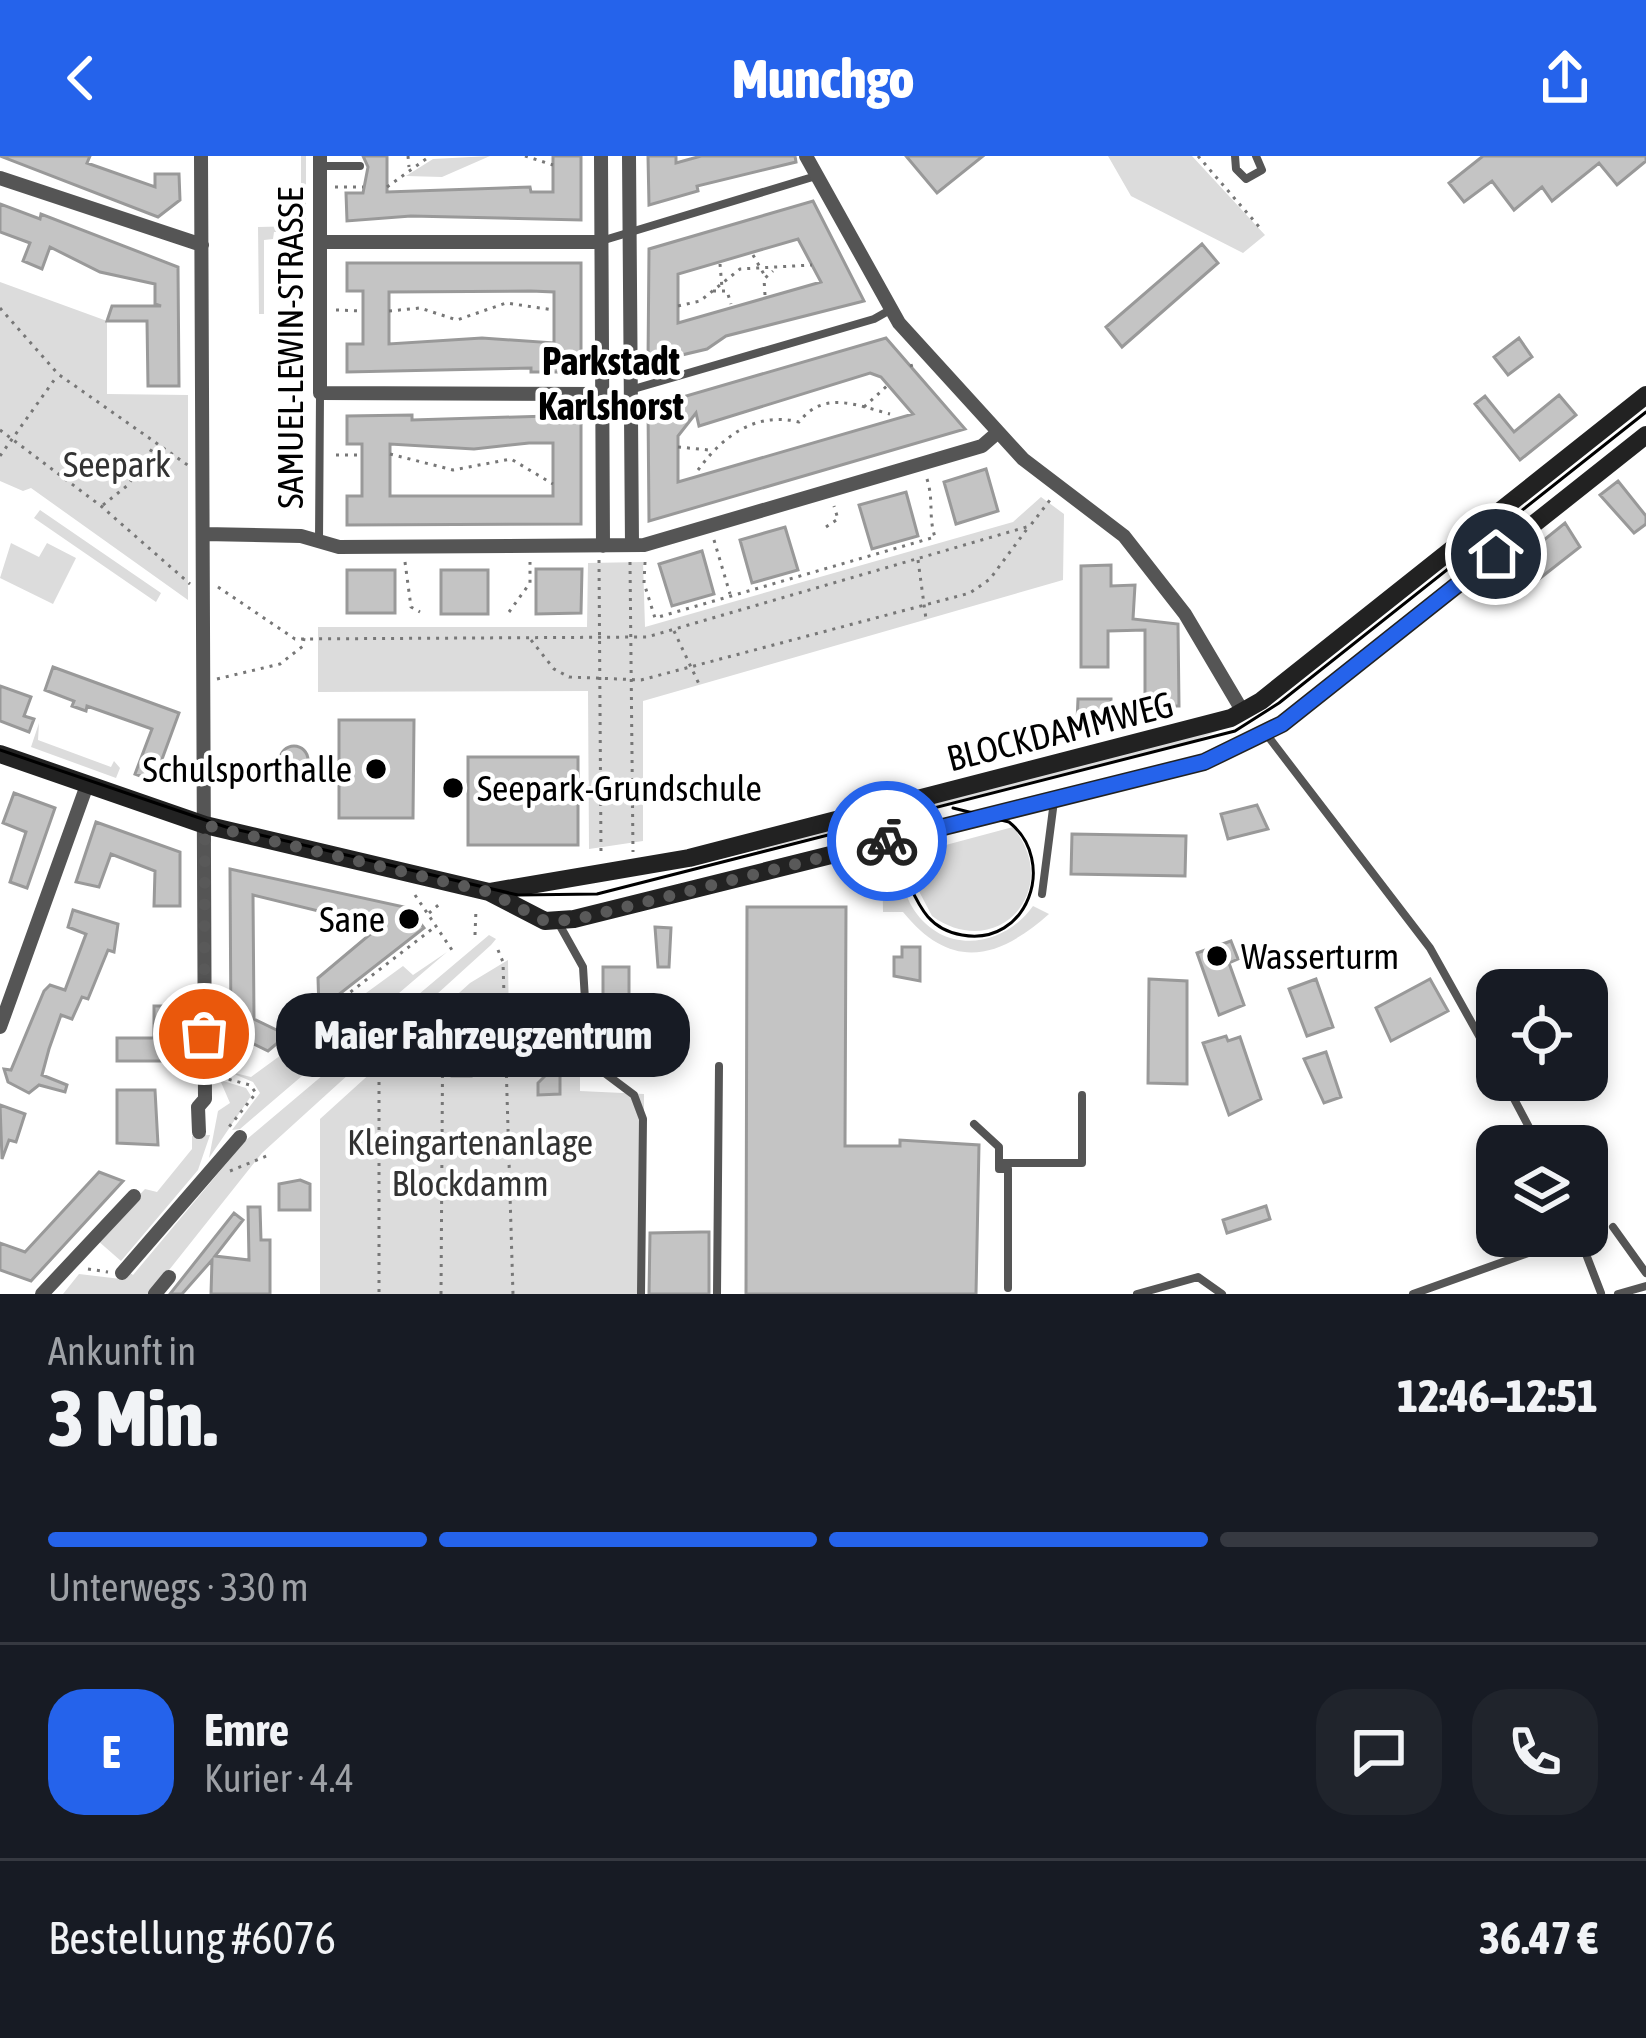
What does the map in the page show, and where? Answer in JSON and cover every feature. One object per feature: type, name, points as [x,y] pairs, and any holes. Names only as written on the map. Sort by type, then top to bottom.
[{"type":"street","points":[[199,1132],[204,1073],[205,825],[201,156]]},
{"type":"street","points":[[601,156],[601,553]]},
{"type":"street","points":[[629,156],[631,552]]},
{"type":"street","points":[[806,156],[890,310],[1023,459],[1062,484],[1134,548],[1185,614],[1263,737]]},
{"type":"street","name":"SAMUEL-LEWIN-STRASSE","points":[[320,161],[320,394]]},
{"type":"street","points":[[0,178],[202,245]]},
{"type":"street","points":[[321,242],[600,242]]},
{"type":"street","points":[[320,394],[601,394]]},
{"type":"street","name":"BLOCKDAMMWEG","points":[[489,892],[532,918],[558,921],[1204,762],[1263,737],[1646,395]]},
{"type":"street","points":[[204,533],[319,541],[340,547],[631,552],[982,446],[998,433]]},
{"type":"street","name":"BLOCKDAMMWEG","points":[[489,892],[689,858],[1195,731],[1243,712],[1646,435]]},
{"type":"street","points":[[0,754],[205,825],[489,892]]},
{"type":"street","points":[[0,1027],[87,785]]},
{"type":"street","points":[[532,918],[540,886]]},
{"type":"street","points":[[122,1273],[235,1142]]},
{"type":"street","points":[[42,1294],[134,1196]]},
{"type":"street","points":[[155,1294],[169,1277]]},
{"type":"lane","points":[[1235,156],[1236,169],[1246,179],[1262,170],[1256,156]]},
{"type":"lane","points":[[320,161],[360,166]]},
{"type":"lane","points":[[600,242],[818,175]]},
{"type":"lane","points":[[630,390],[874,320],[890,310]]},
{"type":"lane","name":"SAMUEL-LEWIN-STRASSE","points":[[319,541],[320,394]]},
{"type":"lane","points":[[1263,737],[1430,948],[1476,1030]]},
{"type":"lane","points":[[1042,894],[1054,800]]},
{"type":"lane","points":[[558,921],[583,968],[588,1048],[594,1065],[634,1095],[643,1118],[641,1294]]},
{"type":"lane","points":[[717,1294],[719,1066]]},
{"type":"lane","points":[[999,1163],[1082,1163],[1082,1095]]},
{"type":"lane","points":[[974,1124],[999,1147],[999,1169],[1008,1169],[1008,1288]]},
{"type":"lane","points":[[1613,1227],[1646,1273]]},
{"type":"lane","points":[[1413,1294],[1518,1257]]},
{"type":"lane","points":[[1585,1257],[1600,1293],[1646,1286]]},
{"type":"lane","points":[[1138,1294],[1198,1276],[1222,1294]]},
{"type":"path","points":[[408,156],[409,169]]},
{"type":"path","points":[[387,187],[431,156]]},
{"type":"path","points":[[525,156],[553,165]]},
{"type":"path","points":[[1198,156],[1261,229]]},
{"type":"path","points":[[335,187],[363,187]]},
{"type":"path","points":[[753,254],[765,278],[765,295]]},
{"type":"path","points":[[720,264],[722,290],[730,304]]},
{"type":"path","points":[[678,306],[694,304],[740,269],[812,265]]},
{"type":"path","points":[[765,278],[776,268]]},
{"type":"path","points":[[712,291],[722,290]]},
{"type":"path","points":[[389,310],[420,308],[468,320],[506,303],[554,310]]},
{"type":"path","points":[[0,308],[58,374],[154,446],[189,466]]},
{"type":"path","points":[[336,310],[363,311]]},
{"type":"path","points":[[0,456],[11,434],[58,374]]},
{"type":"path","points":[[864,406],[888,386]]},
{"type":"path","points":[[698,470],[726,434],[780,418],[799,422],[809,409],[836,399],[890,414]]},
{"type":"path","points":[[0,430],[11,434],[197,586]]},
{"type":"path","points":[[678,447],[718,443]]},
{"type":"path","points":[[101,506],[128,485],[154,446]]},
{"type":"path","points":[[707,446],[710,453]]},
{"type":"path","points":[[390,454],[453,470],[511,459],[553,484]]},
{"type":"path","points":[[336,455],[362,455]]},
{"type":"path","points":[[645,558],[644,584],[655,618],[934,537],[929,520],[935,506],[927,477]]},
{"type":"path","points":[[530,639],[562,674],[631,681],[695,670],[923,605],[980,588],[1062,484]]},
{"type":"path","points":[[826,527],[838,519],[833,504]]},
{"type":"path","points":[[210,586],[224,587],[295,639],[630,638],[673,630],[1030,526]]},
{"type":"path","points":[[714,538],[730,596]]},
{"type":"path","points":[[631,552],[634,856]]},
{"type":"path","points":[[601,553],[602,862]]},
{"type":"path","points":[[918,559],[926,619]]},
{"type":"path","points":[[405,562],[411,607],[420,612]]},
{"type":"path","points":[[509,612],[530,583],[530,562]]},
{"type":"path","points":[[673,630],[699,684]]},
{"type":"path","points":[[215,680],[280,664],[303,646],[304,638]]},
{"type":"path","points":[[415,895],[454,953]]},
{"type":"path","points":[[428,914],[442,902]]},
{"type":"path","points":[[475,935],[476,909]]},
{"type":"path","points":[[322,1014],[436,926]]},
{"type":"path","points":[[498,950],[503,962],[513,1294]]},
{"type":"path","points":[[441,1294],[443,999]]},
{"type":"path","points":[[379,1055],[379,1294]]},
{"type":"path","points":[[204,1073],[245,1083],[256,1093],[229,1127],[235,1142]]},
{"type":"path","points":[[223,1173],[269,1155]]},
{"type":"path","points":[[77,1268],[122,1273]]},
{"type":"green space","points":[[301,156],[306,156],[306,232],[274,232],[273,239],[264,240],[264,314],[259,314],[258,227],[301,226]]},
{"type":"green space","points":[[490,156],[442,177],[406,176],[433,159]]},
{"type":"green space","points":[[1108,156],[1192,156],[1265,235],[1243,253],[1131,196]]},
{"type":"green space","name":"Seepark","points":[[0,282],[107,321],[107,394],[188,395],[188,600],[31,488],[23,491],[0,481]]},
{"type":"green space","points":[[1041,497],[1064,514],[1063,580],[643,701],[643,841],[589,849],[588,691],[318,692],[318,627],[587,627],[588,563],[643,562],[645,627],[1013,522]]},
{"type":"green space","points":[[40,510],[161,593],[156,602],[34,518]]},
{"type":"green space","points":[[11,543],[39,557],[47,543],[76,558],[53,604],[0,578]]},
{"type":"green space","points":[[39,723],[38,740],[111,767],[114,761],[120,768],[116,778],[31,747]]},
{"type":"green space","points":[[1227,727],[1189,743],[757,851],[755,845]]},
{"type":"green space","points":[[1013,827],[1027,851],[1031,874],[1027,895],[1016,913],[1000,925],[979,931],[956,928],[932,916],[901,857]]},
{"type":"green space","points":[[891,858],[914,910],[942,935],[974,941],[1007,930],[1033,906],[1049,914],[993,949],[957,951],[921,931],[903,912],[883,912],[882,860]]},
{"type":"green space","points":[[489,935],[496,939],[491,945],[262,1153],[150,1294],[63,1294],[79,1274],[121,1279],[127,1270],[133,1275],[246,1140]]},
{"type":"green space","points":[[447,952],[240,1129],[232,1130],[260,1093],[253,1082],[227,1071],[251,1077],[403,966],[413,975]]},
{"type":"green space","name":"Kleingartenanlage Blockdamm","points":[[508,960],[509,1028],[580,1029],[580,1091],[644,1094],[644,1294],[320,1294],[320,1119],[470,983]]},
{"type":"green space","points":[[220,1080],[246,1088],[251,1096],[209,1158],[218,1111],[230,1103]]},
{"type":"green space","points":[[210,1135],[198,1170],[121,1261],[97,1240],[145,1189],[157,1192],[192,1149],[192,1136]]},
{"type":"building","points":[[0,156],[90,156],[87,163],[155,187],[155,174],[179,174],[180,200],[158,217]]},
{"type":"building","points":[[363,156],[387,156],[387,192],[530,187],[531,192],[553,192],[553,156],[581,156],[581,220],[411,216],[347,221],[346,193],[363,193],[368,167]]},
{"type":"building","points":[[648,156],[676,156],[676,163],[701,156],[795,156],[796,162],[697,186],[698,191],[649,205]]},
{"type":"building","points":[[906,156],[983,156],[937,193]]},
{"type":"building","points":[[1483,156],[1646,156],[1646,161],[1617,185],[1599,163],[1552,201],[1542,187],[1514,210],[1492,181],[1464,202],[1449,183]]},
{"type":"building","points":[[813,201],[864,301],[726,336],[707,349],[648,363],[649,249]],"holes":[[[798,239],[821,282],[678,323],[678,274]]]},
{"type":"building","points":[[0,204],[40,219],[41,214],[178,267],[179,386],[148,386],[147,321],[107,321],[112,306],[161,306],[155,304],[155,284],[100,272],[50,247],[42,269],[23,261],[30,243],[0,232]]},
{"type":"building","points":[[1202,244],[1218,263],[1122,347],[1106,327]]},
{"type":"building","points":[[347,263],[581,263],[581,372],[531,372],[531,368],[347,372],[347,344],[363,344],[363,291],[347,291]],"holes":[[[389,292],[554,292],[554,343],[482,338],[389,344]]]},
{"type":"building","points":[[886,338],[965,429],[649,521],[648,407]],"holes":[[[870,373],[881,377],[913,414],[678,482],[678,436],[696,413],[699,426]]]},
{"type":"building","points":[[1519,338],[1532,357],[1508,375],[1494,357]]},
{"type":"building","points":[[1559,395],[1576,415],[1520,460],[1475,404],[1485,396],[1514,432]]},
{"type":"building","points":[[412,415],[412,420],[581,415],[581,524],[347,525],[347,496],[362,496],[362,444],[347,444],[347,416]],"holes":[[[553,443],[553,496],[390,496],[390,444],[474,449]]]},
{"type":"building","points":[[986,469],[998,511],[956,524],[944,482]]},
{"type":"building","points":[[1618,481],[1646,516],[1646,524],[1634,533],[1600,495]]},
{"type":"building","points":[[906,492],[918,536],[872,549],[859,505]]},
{"type":"building","points":[[1565,523],[1580,547],[1539,579],[1518,561]]},
{"type":"building","points":[[785,527],[798,570],[752,583],[740,540]]},
{"type":"building","points":[[702,551],[714,594],[672,606],[659,564]]},
{"type":"building","points":[[1111,565],[1111,586],[1135,585],[1133,619],[1178,624],[1179,706],[1145,706],[1145,630],[1108,631],[1108,667],[1081,667],[1081,566]]},
{"type":"building","points":[[536,569],[582,569],[581,613],[536,614]]},
{"type":"building","points":[[347,570],[395,570],[395,613],[347,613]]},
{"type":"building","points":[[441,570],[488,570],[488,614],[441,614]]},
{"type":"building","points":[[53,667],[179,713],[154,781],[135,774],[152,729],[87,706],[86,711],[72,706],[74,701],[45,690]]},
{"type":"building","points":[[0,686],[31,697],[24,716],[34,719],[29,732],[0,721]]},
{"type":"building","points":[[1078,699],[1111,699],[1111,723],[1077,722]]},
{"type":"building","name":"Schulsporthalle","points":[[339,720],[414,720],[413,818],[339,818]]},
{"type":"building","points":[[294,746],[304,750],[308,760],[304,770],[294,774],[284,770],[280,760],[284,750]]},
{"type":"building","points":[[468,757],[578,757],[578,845],[468,845]]},
{"type":"building","points":[[14,793],[55,808],[27,888],[10,882],[26,832],[3,823]]},
{"type":"building","points":[[1257,805],[1268,829],[1228,839],[1221,814]]},
{"type":"building","points":[[96,822],[180,852],[180,906],[154,906],[155,871],[111,854],[99,887],[76,882]]},
{"type":"building","points":[[1072,834],[1186,836],[1185,876],[1071,874]]},
{"type":"building","points":[[230,869],[409,908],[424,928],[319,1010],[318,978],[380,926],[253,895],[254,1019],[287,1035],[268,1051],[231,1033]]},
{"type":"building","points":[[747,907],[846,907],[845,1146],[900,1146],[900,1140],[979,1145],[976,1294],[746,1294]]},
{"type":"building","points":[[73,910],[118,924],[114,952],[108,950],[88,999],[82,997],[72,1019],[61,1015],[49,1049],[42,1075],[67,1085],[65,1092],[39,1085],[29,1093],[8,1082],[4,1069],[11,1070],[44,991],[50,985],[65,990],[86,934],[68,927]]},
{"type":"building","points":[[655,927],[671,928],[669,967],[658,967]]},
{"type":"building","points":[[1231,941],[1238,959],[1229,963],[1244,1005],[1219,1015],[1197,953]]},
{"type":"building","points":[[902,947],[920,947],[920,981],[894,976],[894,957],[902,957]]},
{"type":"building","points":[[603,967],[629,967],[629,1052],[603,1052]]},
{"type":"building","points":[[1149,979],[1187,981],[1187,1084],[1148,1083]]},
{"type":"building","points":[[1316,979],[1333,1027],[1307,1036],[1289,989]]},
{"type":"building","points":[[1430,979],[1448,1011],[1391,1041],[1376,1008]]},
{"type":"building","points":[[154,1006],[180,1006],[180,1035],[169,1035],[169,1061],[117,1061],[117,1038],[154,1038]]},
{"type":"building","points":[[468,1020],[471,1076],[452,1076],[449,1021]]},
{"type":"building","points":[[561,1033],[578,1033],[577,1068],[560,1068],[560,1094],[538,1095],[538,1083],[545,1076],[545,1047],[561,1046]]},
{"type":"building","points":[[1226,1036],[1228,1041],[1240,1037],[1261,1099],[1229,1115],[1203,1043]]},
{"type":"building","points":[[1326,1052],[1341,1097],[1324,1103],[1304,1059]]},
{"type":"building","points":[[117,1090],[155,1090],[158,1145],[117,1143]]},
{"type":"building","points":[[0,1105],[25,1114],[16,1142],[9,1140],[2,1159]]},
{"type":"building","points":[[99,1172],[123,1181],[31,1281],[0,1270],[0,1243],[25,1252]]},
{"type":"building","points":[[300,1180],[310,1184],[310,1210],[279,1210],[279,1184]]},
{"type":"building","points":[[1266,1206],[1270,1219],[1227,1233],[1223,1220]]},
{"type":"building","points":[[248,1207],[260,1207],[261,1240],[270,1240],[270,1294],[211,1294],[212,1260],[182,1294],[170,1294],[234,1213],[243,1220],[215,1256],[249,1260]]},
{"type":"building","points":[[709,1232],[709,1294],[649,1294],[650,1233]]},
{"type":"tram line","points":[[0,750],[226,827],[518,895],[597,894],[1235,731],[1279,703],[1646,412]]},
{"type":"tram line","points":[[840,840],[867,841],[885,850],[898,863],[926,914],[940,927],[962,935],[985,935],[1019,915],[1029,898],[1032,858],[1009,822],[953,808]]},
{"type":"way so far","points":[[204,1034],[205,825],[489,892],[545,921],[574,920],[887,841]]},
{"type":"place","name":"Schulsporthalle","points":[[376,769]]},
{"type":"place","name":"Seepark-Grundschule","points":[[453,788]]},
{"type":"place","name":"Sane","points":[[409,919]]},
{"type":"place","name":"Wasserturm","points":[[1217,956]]},
{"type":"place","name":"Maier Fahrzeugzentrum","points":[[204,1034]]},
{"type":"district","name":"Parkstadt Karlshorst","points":[[611,384]]},
{"type":"route","points":[[887,841],[1204,762],[1249,745],[1496,554]]}]
